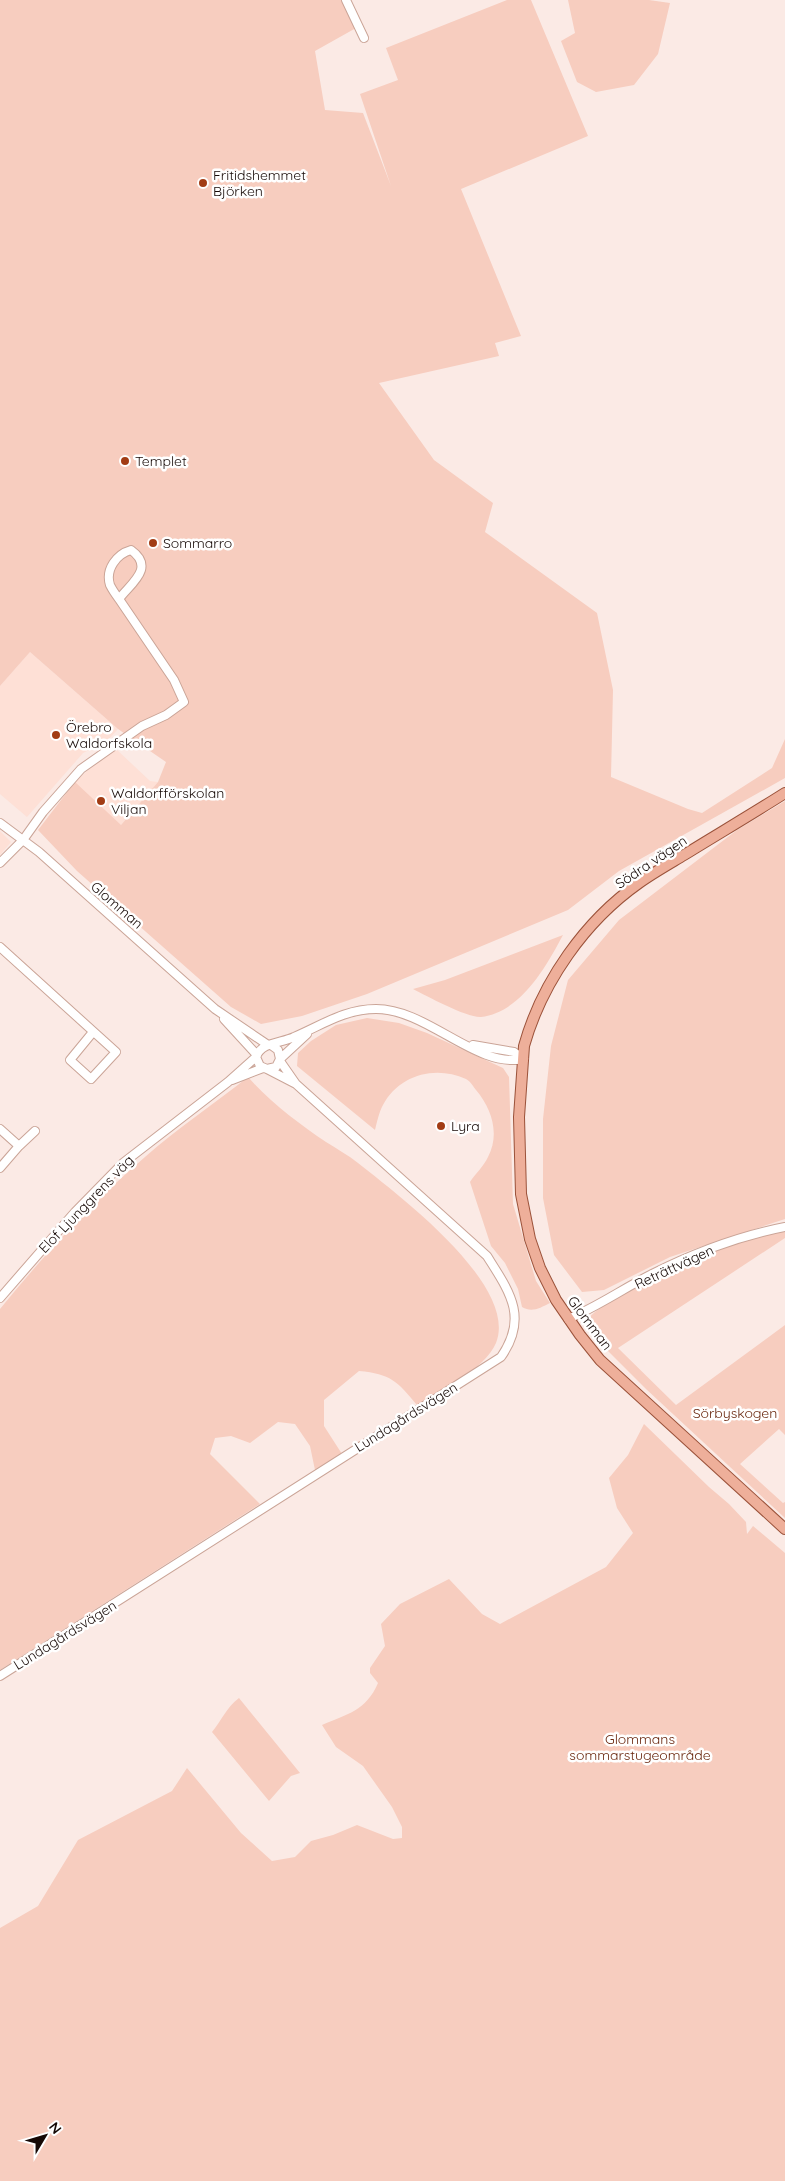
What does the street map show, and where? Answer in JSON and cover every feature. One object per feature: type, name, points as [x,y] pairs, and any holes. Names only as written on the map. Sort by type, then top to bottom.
[{"type":"main road","name":"Södra vägen","points":[[524,1059],[530,1048],[538,1020],[554,978],[575,946],[597,919],[638,883],[785,793]]},
{"type":"main road","name":"Glomman","points":[[524,1059],[519,1117],[521,1194],[530,1239],[540,1268],[568,1319],[600,1360],[785,1529]]},
{"type":"street","points":[[346,0],[364,38]]},
{"type":"street","points":[[0,863],[23,840],[80,769],[142,726],[166,715],[184,702],[174,680],[119,599],[110,584],[109,572],[112,564],[120,556],[132,550],[137,554],[141,563],[141,571],[136,580],[119,599]]},
{"type":"street","name":"Glomman","points":[[0,824],[23,840],[215,1009],[256,1056]]},
{"type":"street","points":[[0,947],[116,1052],[91,1078],[70,1060],[93,1032]]},
{"type":"street","name":"Glomman","points":[[215,1009],[270,1045]]},
{"type":"street","points":[[313,1029],[276,1066],[265,1069],[260,1066],[256,1056],[261,1048],[313,1029],[339,1015],[377,1009],[399,1012],[421,1020],[490,1056],[511,1062],[524,1059]]},
{"type":"street","points":[[270,1045],[278,1050],[280,1060]]},
{"type":"street","name":"Elof Ljunggrens väg","points":[[0,1298],[75,1212],[123,1163],[228,1082],[256,1056]]},
{"type":"street","name":"Lundagårdsvägen","points":[[0,1676],[501,1356],[510,1345],[515,1330],[516,1317],[504,1284],[487,1256],[296,1084],[280,1060]]},
{"type":"street","name":"Elof Ljunggrens väg","points":[[228,1082],[265,1069]]},
{"type":"street","name":"Lundagårdsvägen","points":[[265,1069],[296,1084]]},
{"type":"street","points":[[0,1129],[19,1146]]},
{"type":"street","points":[[0,1168],[35,1131]]},
{"type":"street","name":"Reträttvägen","points":[[568,1319],[651,1275],[692,1256],[738,1239],[784,1227]]},
{"type":"shaded area","name":"Örebro Waldorfskola","points":[[30,652],[118,729],[106,742],[83,753],[27,817],[0,794],[0,686]]},
{"type":"shaded area","name":"Waldorfförskolan Viljan","points":[[116,749],[150,781],[158,782],[108,840],[46,820],[75,782]]},
{"type":"shaded area","points":[[0,831],[11,842],[0,855]]},
{"type":"green space","points":[[0,0],[342,0],[356,28],[315,51],[325,110],[363,113],[391,186],[360,94],[398,80],[386,48],[507,0],[531,0],[588,136],[461,189],[521,336],[495,343],[499,356],[379,383],[434,460],[493,503],[485,532],[597,613],[613,690],[611,777],[702,813],[772,768],[785,739],[785,778],[619,871],[568,910],[367,994],[302,1016],[261,1024],[231,1007],[77,871],[38,830],[75,782],[121,825],[158,782],[166,762],[118,729],[30,652],[0,686]]},
{"type":"green space","points":[[568,0],[649,0],[670,3],[658,54],[634,85],[596,92],[577,82],[561,41],[575,33]]},
{"type":"green space","points":[[785,801],[785,1219],[670,1257],[604,1290],[582,1292],[554,1255],[543,1198],[543,1119],[551,1046],[568,980],[619,920],[737,830]]},
{"type":"green space","points":[[563,935],[549,961],[531,986],[508,1007],[495,1013],[481,1017],[466,1014],[413,989],[445,980]]},
{"type":"green space","points":[[367,1018],[399,1023],[427,1033],[503,1068],[509,1077],[513,1204],[536,1281],[550,1303],[533,1310],[522,1307],[518,1289],[505,1263],[491,1246],[470,1182],[484,1164],[492,1148],[493,1122],[482,1097],[469,1081],[442,1073],[430,1073],[408,1080],[398,1086],[383,1105],[375,1130],[297,1066],[298,1053],[311,1041],[336,1025]]},
{"type":"green space","points":[[248,1077],[275,1104],[295,1120],[354,1160],[399,1196],[450,1243],[473,1269],[490,1295],[498,1320],[496,1343],[490,1353],[472,1371],[449,1387],[417,1405],[392,1380],[379,1374],[359,1371],[324,1400],[324,1426],[342,1454],[315,1470],[310,1446],[295,1424],[278,1422],[250,1443],[231,1436],[215,1438],[210,1454],[260,1504],[0,1670],[0,1309],[51,1249],[125,1174],[183,1126]]},
{"type":"green space","name":"Sörbyskogen","points":[[785,1229],[785,1238],[618,1348],[676,1405],[785,1325],[785,1435],[779,1429],[740,1464],[783,1503],[785,1502],[785,1518],[646,1389],[589,1332],[586,1323],[593,1313],[632,1289],[658,1276],[730,1245]]},
{"type":"green space","name":"Glommans sommarstugeområde","points":[[644,1424],[746,1522],[747,1534],[753,1526],[785,1553],[785,2181],[0,2181],[0,1928],[38,1906],[78,1840],[172,1791],[187,1768],[241,1833],[272,1861],[295,1857],[311,1841],[333,1835],[357,1825],[393,1839],[402,1838],[402,1827],[392,1807],[363,1766],[336,1747],[322,1725],[362,1706],[373,1692],[378,1683],[370,1673],[370,1668],[385,1646],[381,1624],[400,1604],[449,1579],[482,1614],[500,1624],[606,1567],[633,1533],[617,1508],[609,1478],[628,1455]]},
{"type":"green space","points":[[239,1698],[300,1773],[291,1776],[269,1801],[212,1732],[227,1710]]},
{"type":"place","name":"Fritidshemmet Björken","points":[[203,183]]},
{"type":"place","name":"Templet","points":[[125,461]]},
{"type":"place","name":"Sommarro","points":[[153,543]]},
{"type":"place","name":"Örebro Waldorfskola","points":[[56,735]]},
{"type":"place","name":"Waldorfförskolan Viljan","points":[[101,801]]},
{"type":"place","name":"Lyra","points":[[441,1126]]}]
